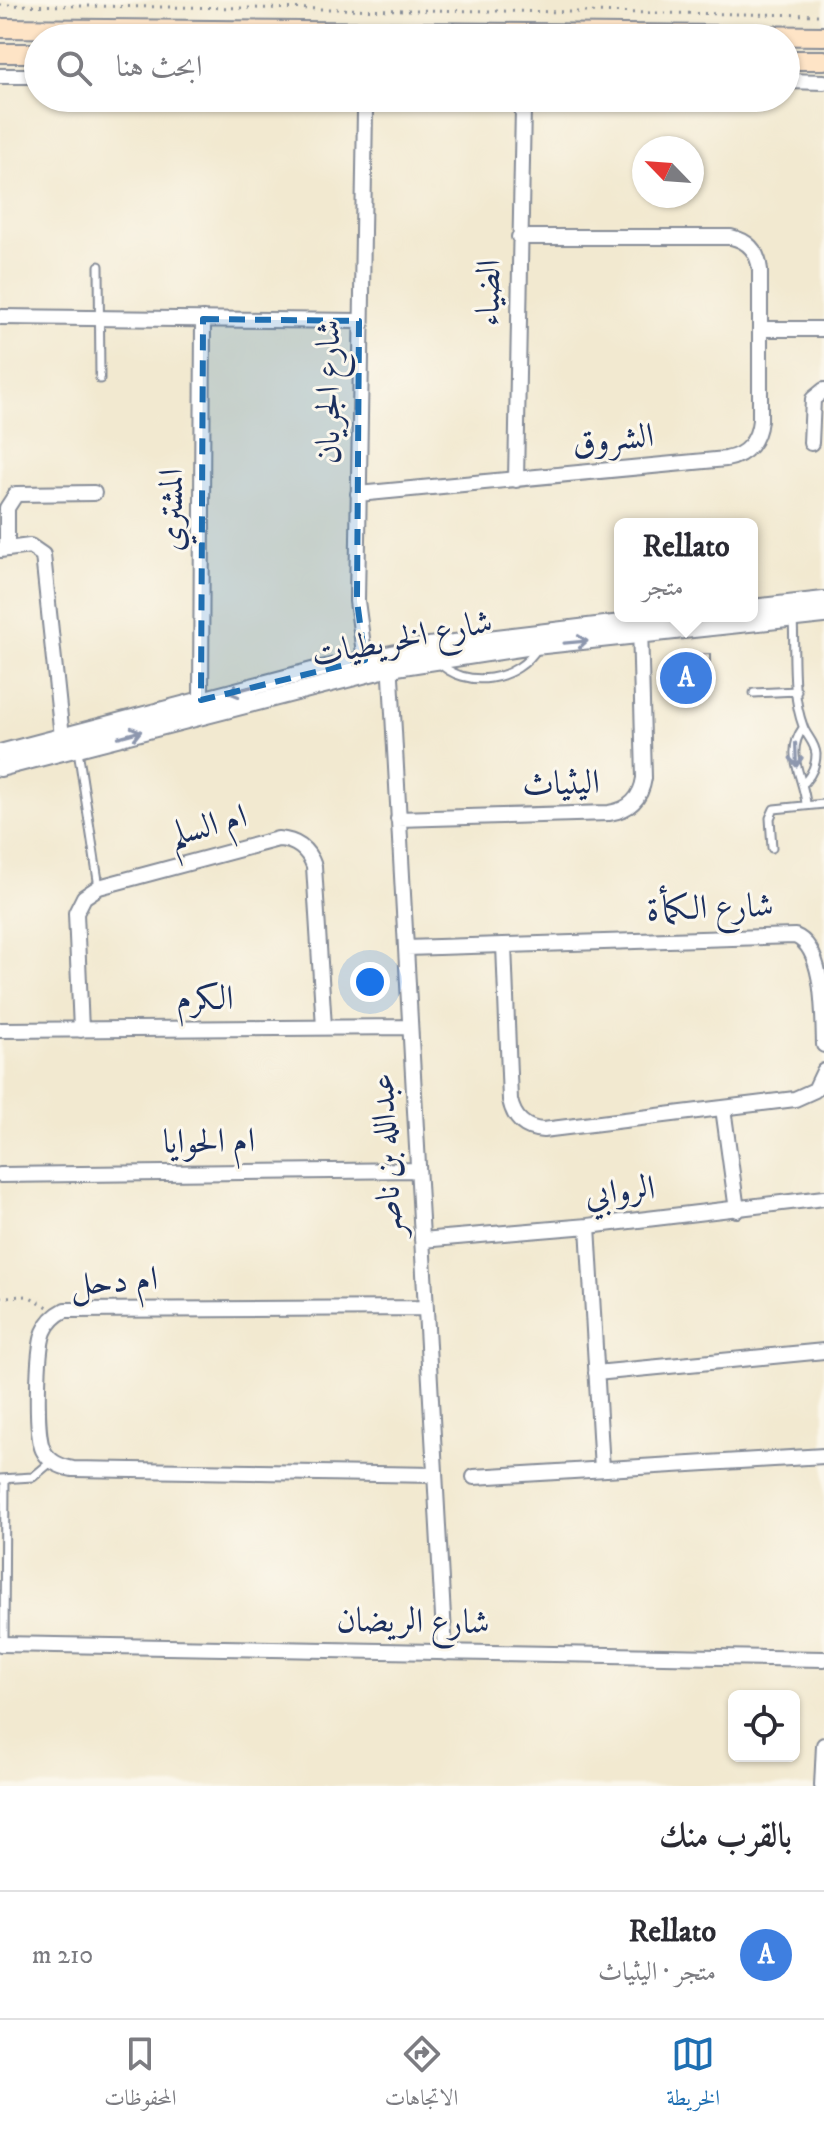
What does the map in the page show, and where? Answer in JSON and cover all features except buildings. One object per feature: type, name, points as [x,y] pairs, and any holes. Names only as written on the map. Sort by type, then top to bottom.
[{"type":"main road","points":[[0,28],[24,28]]},
{"type":"main road","points":[[800,36],[824,36]]},
{"type":"main road","points":[[0,53],[24,53]]},
{"type":"main road","points":[[800,60],[824,60]]},
{"type":"street","points":[[0,76],[24,76]]},
{"type":"street","points":[[800,81],[824,82]]},
{"type":"street","name":"شارع الجريان","points":[[365,112],[359,321],[357,601],[366,666]]},
{"type":"street","name":"الضياء","points":[[516,480],[524,112]]},
{"type":"street","name":"الشروق","points":[[358,494],[740,455],[751,446],[759,427],[760,263],[754,250],[738,238],[519,237]]},
{"type":"street","points":[[0,317],[359,321]]},
{"type":"street","name":"المشتري","points":[[201,700],[203,319]]},
{"type":"street","points":[[760,329],[824,329]]},
{"type":"street","points":[[811,443],[813,399],[824,390]]},
{"type":"street","points":[[62,737],[43,555],[34,547],[4,549],[7,503],[16,494],[94,493]]},
{"type":"street","points":[[758,607],[824,600]]},
{"type":"street","name":"شارع الخريطيات","points":[[758,620],[824,615]]},
{"type":"street","name":"شارع الخريطيات","points":[[390,661],[436,660],[539,646],[660,622]]},
{"type":"street","name":"شارع الخريطيات","points":[[0,753],[201,700],[390,661],[487,637],[723,622]]},
{"type":"street","name":"اليثياث","points":[[398,819],[609,813],[631,805],[640,793],[644,778],[640,628]]},
{"type":"street","name":"عبدالله بن ناصر","points":[[390,661],[445,1653]]},
{"type":"street","name":"شارع الخريطيات","points":[[0,768],[366,666]]},
{"type":"street","name":"ام السلم","points":[[99,887],[271,841],[298,844],[308,854],[315,873],[324,1027]]},
{"type":"street","points":[[81,1030],[76,913],[84,897],[99,887]]},
{"type":"street","name":"شارع الكمأة","points":[[406,948],[801,937],[813,945],[822,964],[824,1045]]},
{"type":"street","points":[[504,945],[510,1100],[521,1122],[543,1130],[802,1097],[815,1090],[824,1071]]},
{"type":"street","name":"الكرم","points":[[0,1030],[410,1027]]},
{"type":"street","points":[[723,1108],[737,1210]]},
{"type":"street","name":"ام الحوايا","points":[[0,1175],[418,1170]]},
{"type":"street","name":"الروابي","points":[[422,1240],[588,1226],[824,1198]]},
{"type":"street","points":[[588,1226],[602,1469]]},
{"type":"street","name":"ام دحل","points":[[52,1461],[42,1449],[39,1434],[42,1339],[54,1317],[77,1308],[426,1308]]},
{"type":"street","points":[[596,1373],[824,1351]]},
{"type":"street","points":[[474,1477],[824,1456]]},
{"type":"street","points":[[52,1461],[73,1469],[435,1475]]},
{"type":"street","name":"شارع الريضان","points":[[2,1644],[824,1659]]},
{"type":"street","points":[[822,1786],[824,1745]]},
{"type":"lane","points":[[99,266],[100,379]]},
{"type":"lane","points":[[793,617],[797,691],[803,728],[812,740],[816,755],[813,769],[805,782]]},
{"type":"lane","points":[[436,660],[450,674],[462,678],[513,674],[529,662],[539,646]]},
{"type":"lane","points":[[754,693],[797,691]]},
{"type":"lane","points":[[803,728],[795,741],[794,756],[805,782],[806,804]]},
{"type":"lane","points":[[77,748],[99,887]]},
{"type":"lane","points":[[772,848],[772,812],[781,807],[824,804]]},
{"type":"lane","points":[[2,1644],[3,1479],[33,1477],[52,1461]]},
{"type":"path","points":[[0,5],[824,15]]},
{"type":"path","points":[[0,1297],[36,1298],[54,1317]]},
{"type":"highlighted area","points":[[203,319],[359,321],[357,601],[365,660],[201,700]]},
{"type":"place","name":"Rellato","points":[[686,678]]}]
